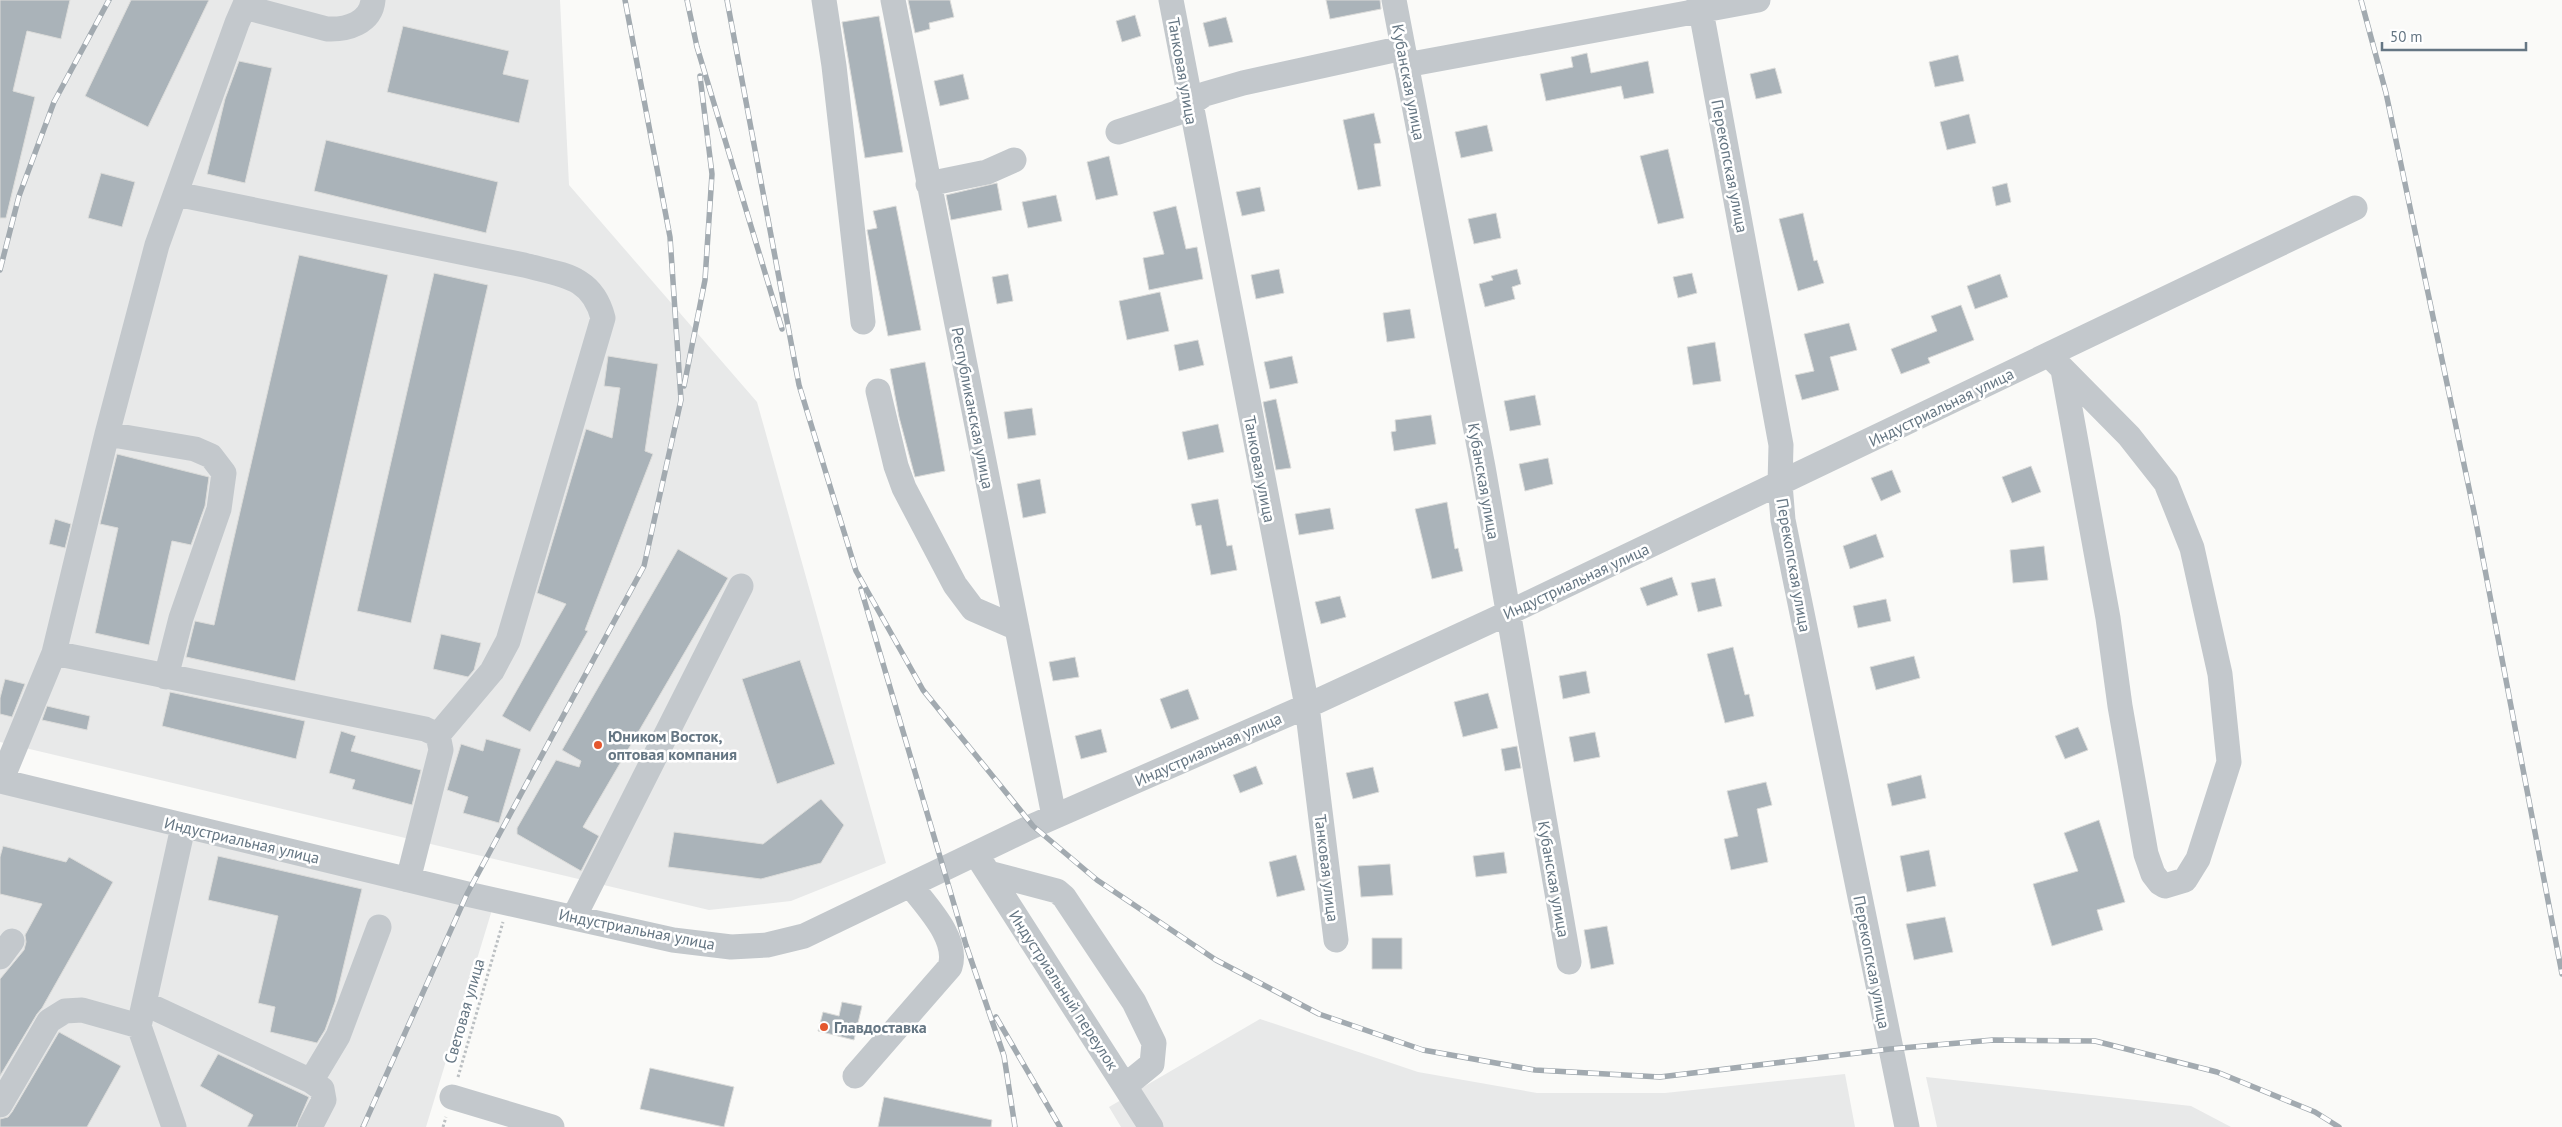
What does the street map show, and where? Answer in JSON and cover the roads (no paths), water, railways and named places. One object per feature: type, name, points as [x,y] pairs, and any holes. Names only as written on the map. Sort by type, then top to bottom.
[{"type":"street","points":[[0,781],[54,653],[107,434],[158,245],[246,3],[327,29],[340,30],[361,22],[372,9],[373,0]]},
{"type":"street","points":[[824,0],[834,66],[863,322]]},
{"type":"street","name":"Республиканская улица","points":[[893,0],[1054,816]]},
{"type":"street","name":"Танковая улица","points":[[1170,0],[1306,706],[1336,940]]},
{"type":"street","name":"Кубанская улица","points":[[1394,0],[1482,467],[1506,614],[1569,962]]},
{"type":"street","points":[[1118,132],[1170,116],[1205,94],[1244,84],[1700,6],[1758,0]]},
{"type":"street","name":"Перекопская улица","points":[[1700,6],[1781,444],[1780,484],[1782,520],[1907,1127]]},
{"type":"street","points":[[928,184],[987,172],[1014,160]]},
{"type":"street","points":[[176,194],[524,265],[575,278],[598,300],[603,318],[508,641],[492,670],[438,735]]},
{"type":"street","name":"Индустриальная улица","points":[[0,781],[408,880],[673,940],[731,947],[767,945],[804,936],[828,927],[911,886],[982,863],[1054,816],[1306,706],[1506,614],[1780,484],[2056,362],[2355,208]]},
{"type":"street","points":[[2056,362],[2129,436],[2166,483],[2182,519],[2202,590],[2220,674],[2229,762],[2198,859],[2184,880],[2178,884],[2165,886],[2160,883],[2146,854],[2120,706],[2108,618],[2056,362]]},
{"type":"street","points":[[878,391],[896,466],[904,488],[955,585],[973,609],[988,618],[1017,628]]},
{"type":"street","points":[[107,434],[195,449],[211,456],[224,473],[220,509],[181,618],[166,677]]},
{"type":"street","points":[[574,917],[741,586]]},
{"type":"street","points":[[54,653],[425,729],[438,735]]},
{"type":"street","points":[[408,880],[442,750],[438,735]]},
{"type":"street","points":[[174,1127],[142,1015],[184,827]]},
{"type":"street","points":[[982,863],[1057,891],[1064,897],[1134,1002],[1154,1043],[1155,1054],[1152,1064],[1125,1086]]},
{"type":"street","name":"Индустриальный переулок","points":[[982,863],[1151,1127]]},
{"type":"street","points":[[856,1076],[950,967],[953,958],[952,950],[941,928],[911,886]]},
{"type":"street","points":[[311,1081],[338,1036],[379,927]]},
{"type":"street","points":[[0,1105],[50,1021],[65,1012],[82,1010],[142,1015],[311,1081],[322,1089],[324,1100],[310,1127]]},
{"type":"street","points":[[452,1097],[552,1127]]},
{"type":"railway","points":[[0,270],[19,196],[54,102],[109,0]]},
{"type":"railway","points":[[363,1127],[467,894],[644,566],[681,400],[670,237],[625,0]]},
{"type":"railway","points":[[687,0],[697,47],[782,329]]},
{"type":"railway","points":[[727,0],[799,385],[856,571],[923,690],[1033,826],[1097,880],[1216,960],[1319,1014],[1423,1050],[1535,1070],[1660,1077],[1890,1049],[1993,1040],[2095,1041],[2217,1072],[2315,1112],[2339,1127]]},
{"type":"railway","points":[[2361,0],[2386,93],[2474,512],[2562,974]]},
{"type":"railway","points":[[684,386],[705,280],[712,174],[700,76]]},
{"type":"railway","points":[[861,589],[966,945],[1004,1056],[1015,1127]]},
{"type":"railway","points":[[996,1017],[1060,1127]]},
{"type":"place","name":"Юником Восток, оптовая компания","points":[[598,745]]},
{"type":"place","name":"Главдоставка","points":[[824,1027]]}]
